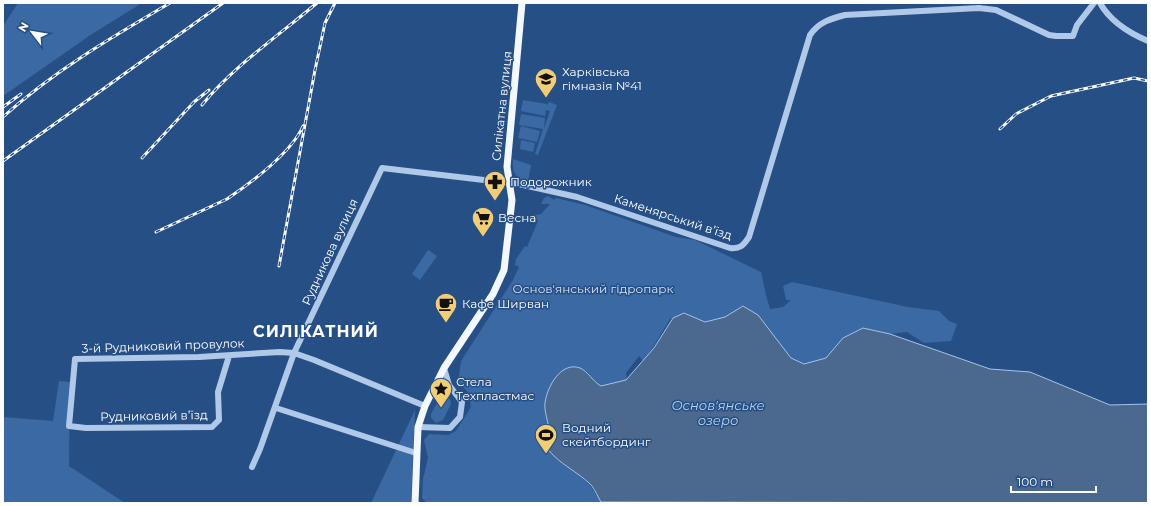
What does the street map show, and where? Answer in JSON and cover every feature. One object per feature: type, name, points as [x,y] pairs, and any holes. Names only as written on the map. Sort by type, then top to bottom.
[{"type":"main road","name":"Силікатна вулиця","points":[[415,503],[418,427],[425,406],[444,368],[493,294],[504,270],[512,200],[507,167],[522,3]]},
{"type":"street","name":"Каменярський в’їзд","points":[[510,182],[577,197],[730,248],[738,248],[744,245],[749,237],[810,35],[816,27],[828,19],[845,15],[979,8],[996,10],[1049,35],[1073,36],[1076,25],[1094,3]]},
{"type":"street","points":[[1100,3],[1106,14],[1135,36],[1148,41]]},
{"type":"street","name":"Рудникова вулиця","points":[[252,467],[276,408],[294,353],[382,168],[510,182]]},
{"type":"street","name":"3-й Рудниковий провулок","points":[[69,426],[75,359],[229,356],[280,352],[294,353],[327,365],[425,406]]},
{"type":"street","name":"Рудниковий в’їзд","points":[[69,426],[86,428],[212,427],[219,420],[218,392],[229,356]]},
{"type":"street","points":[[418,427],[450,428],[460,417],[462,402],[449,385],[444,368]]},
{"type":"street","points":[[276,408],[416,453]]},
{"type":"green space","points":[[18,3],[142,3],[92,34],[3,96],[3,26]]},
{"type":"green space","points":[[523,100],[547,104],[547,106],[549,102],[557,105],[538,155],[535,154],[543,129],[519,125],[521,114],[545,118],[544,129],[550,111],[546,110],[545,116],[521,111]]},
{"type":"green space","points":[[521,126],[540,131],[537,142],[518,138]]},
{"type":"green space","points":[[521,140],[535,143],[533,152],[520,149]]},
{"type":"green space","points":[[513,159],[531,165],[528,182],[520,179],[515,174]]},
{"type":"green space","name":"Основ'янський гідропарк","points":[[548,196],[554,200],[556,198],[585,205],[676,237],[695,240],[761,272],[770,309],[783,307],[791,300],[786,300],[783,286],[792,282],[908,307],[939,311],[949,321],[957,324],[951,341],[924,343],[907,332],[890,334],[863,328],[843,338],[826,358],[805,364],[791,358],[758,315],[743,306],[725,317],[705,322],[684,313],[670,319],[643,361],[639,356],[626,373],[627,380],[609,385],[599,385],[595,383],[589,374],[583,369],[569,367],[545,404],[548,424],[542,442],[590,485],[602,503],[427,503],[422,498],[423,479],[428,458],[424,440],[429,434],[448,435],[456,431],[471,407],[468,392],[458,382],[461,361],[513,280],[519,267],[515,265],[516,259],[525,246],[527,247],[538,221],[535,219],[535,215],[541,214],[550,204],[541,204],[544,198]]},
{"type":"green space","points":[[428,250],[437,256],[420,280],[412,274]]},
{"type":"green space","points":[[59,381],[70,382],[69,466],[125,503],[3,503],[3,417],[53,421]]},
{"type":"green space","points":[[443,396],[450,399],[451,404],[443,420],[436,423],[431,418],[431,414],[440,397]]},
{"type":"green space","points":[[415,410],[411,503],[371,503]]},
{"type":"water","name":"Основ'янське озеро","points":[[743,306],[758,315],[791,358],[804,364],[826,358],[843,338],[863,328],[890,334],[990,369],[1030,372],[1110,405],[1148,404],[1148,503],[601,502],[592,486],[555,457],[544,443],[541,434],[548,424],[545,411],[546,397],[556,377],[567,368],[573,367],[583,370],[601,386],[626,380],[654,348],[673,318],[684,313],[705,322],[725,317]]},
{"type":"railway","points":[[3,117],[22,100],[63,70],[105,42],[170,3]]},
{"type":"railway","points":[[3,161],[223,3]]},
{"type":"railway","points":[[202,105],[242,64],[317,3]]},
{"type":"railway","points":[[279,266],[325,23],[335,3]]},
{"type":"railway","points":[[1000,129],[1016,114],[1051,96],[1134,78],[1148,81]]},
{"type":"railway","points":[[142,158],[194,102],[209,90]]},
{"type":"railway","points":[[3,107],[21,94]]},
{"type":"railway","points":[[156,232],[227,199],[237,192],[270,166],[290,146],[298,136],[303,126]]},
{"type":"place","name":"Харківська гімназія №41","points":[[546,98]]},
{"type":"place","name":"Подорожник","points":[[495,202]]},
{"type":"place","name":"Весна","points":[[483,238]]},
{"type":"place","name":"Кафе Ширван","points":[[446,324]]},
{"type":"place","name":"Стела Техпластмас","points":[[441,408]]},
{"type":"place","name":"Водний скейтбординг","points":[[546,454]]},
{"type":"district","name":"СИЛІКАТНИЙ","points":[[316,331]]}]
